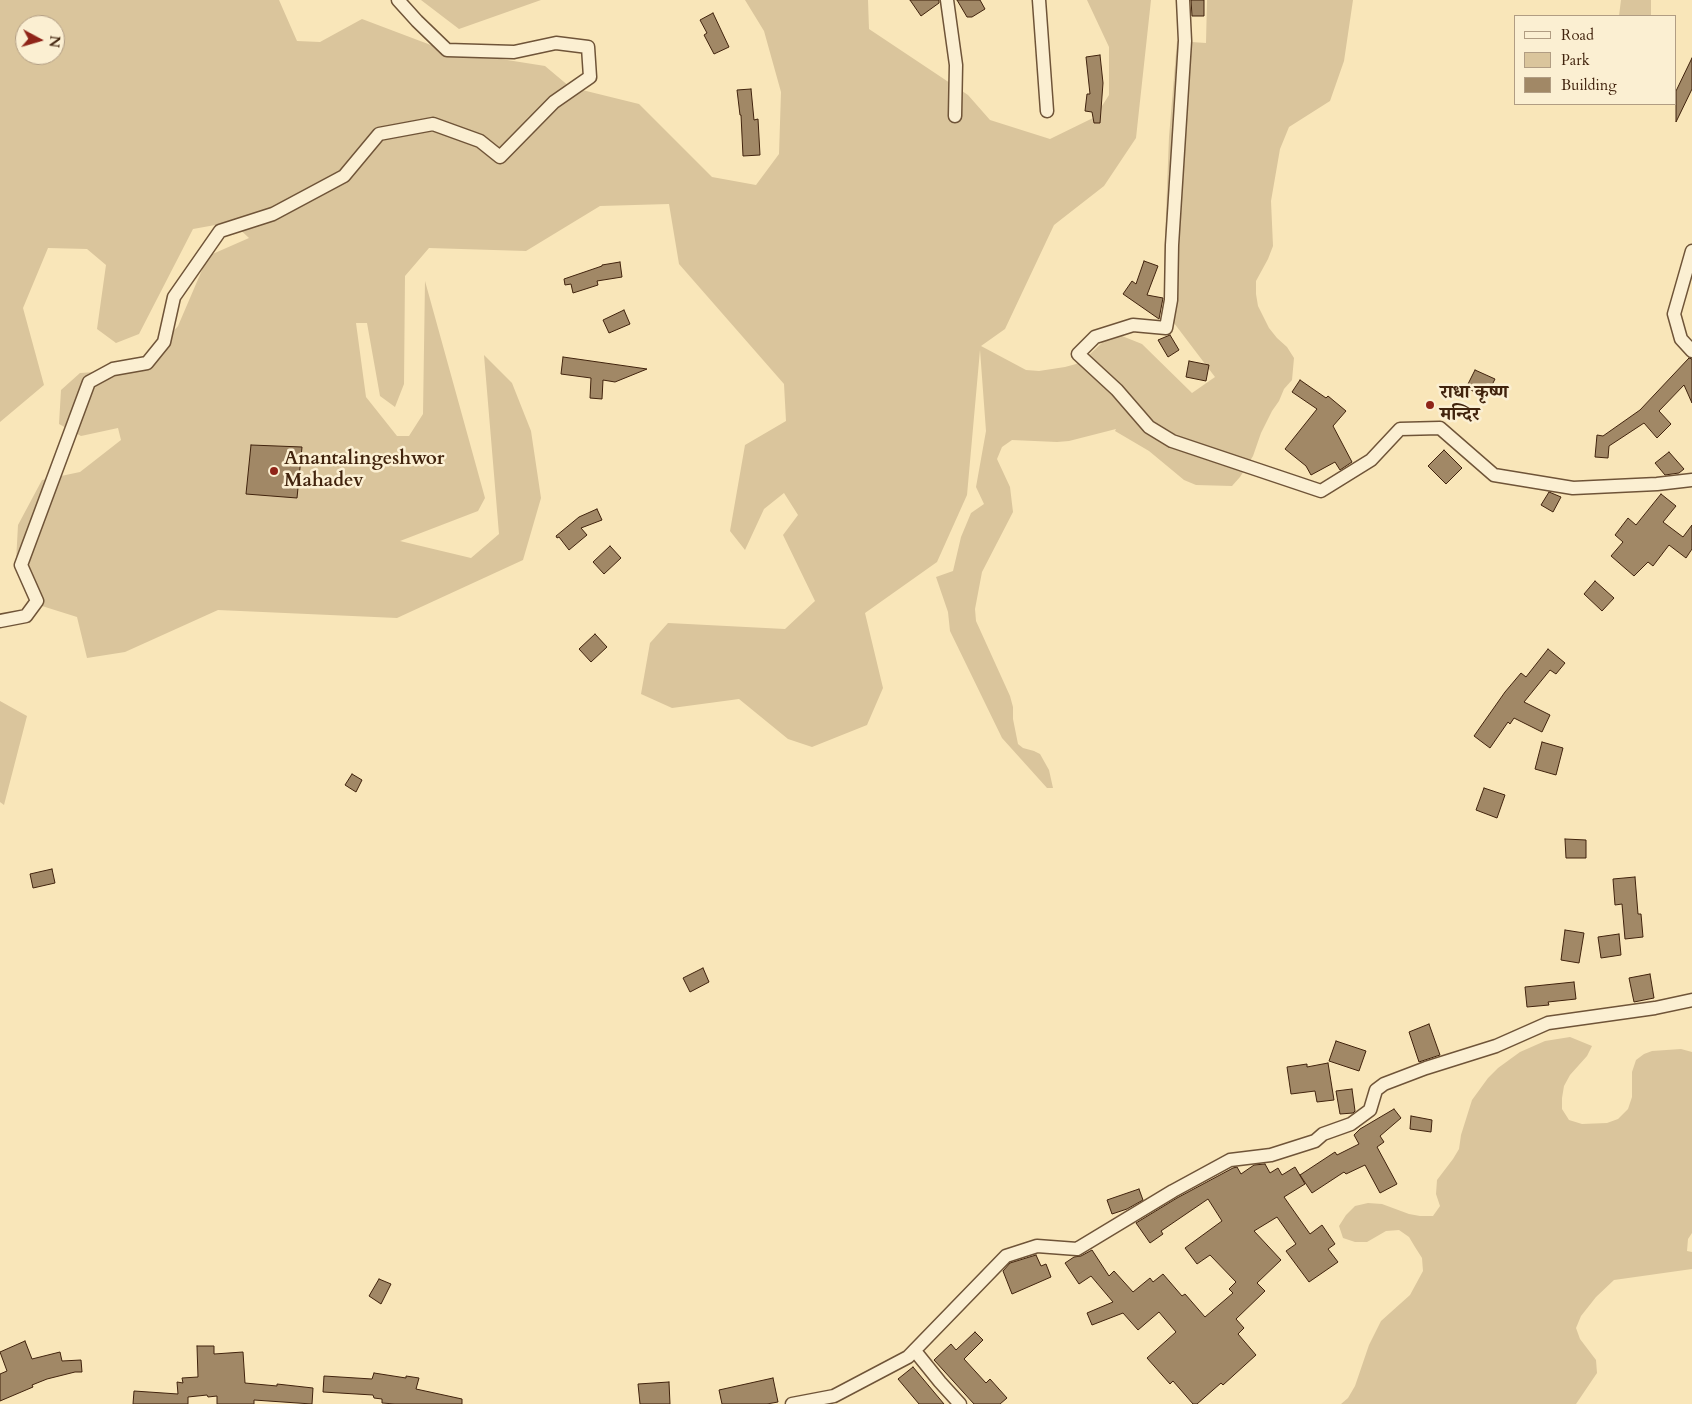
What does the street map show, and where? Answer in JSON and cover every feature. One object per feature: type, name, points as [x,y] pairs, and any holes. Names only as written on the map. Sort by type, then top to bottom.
[{"type":"street","points":[[0,621],[26,616],[37,601],[22,565],[89,382],[113,369],[147,363],[164,342],[174,297],[220,231],[273,214],[344,176],[378,134],[433,124],[480,141],[500,158],[554,102],[590,78],[588,47],[556,44],[514,52],[447,50],[398,0]]},
{"type":"street","points":[[947,0],[956,65],[955,116]]},
{"type":"street","points":[[1039,0],[1047,111]]},
{"type":"street","points":[[1183,0],[1185,41],[1172,245],[1171,300],[1166,328],[1133,324],[1095,337],[1078,354],[1117,390],[1149,427],[1172,441],[1321,491],[1371,460],[1400,428],[1440,428],[1494,475],[1573,488],[1657,484],[1692,480]]},
{"type":"street","points":[[1692,252],[1674,314],[1681,339],[1692,351]]},
{"type":"street","points":[[792,1404],[834,1396],[908,1357],[1006,1256],[1037,1246],[1077,1249],[1173,1191],[1230,1160],[1271,1155],[1315,1141],[1323,1134],[1351,1124],[1370,1110],[1376,1090],[1384,1084],[1426,1068],[1496,1046],[1548,1023],[1656,1008],[1692,1000]]},
{"type":"street","points":[[915,1350],[960,1404]]},
{"type":"green space","points":[[0,0],[279,0],[297,41],[320,42],[362,19],[444,50],[545,66],[570,87],[639,104],[712,177],[756,185],[779,154],[781,92],[764,31],[745,0],[868,0],[869,29],[968,95],[990,120],[1050,139],[1095,117],[1109,95],[1109,47],[1087,0],[1151,0],[1136,138],[1104,186],[1054,225],[1005,329],[981,346],[1026,370],[1039,371],[1076,364],[1088,356],[1106,339],[1117,334],[1142,344],[1192,393],[1215,377],[1174,323],[1164,266],[1169,137],[1177,41],[1206,43],[1207,0],[1353,0],[1344,61],[1330,101],[1289,127],[1280,149],[1271,201],[1273,246],[1256,281],[1256,294],[1258,306],[1269,328],[1287,347],[1294,358],[1292,380],[1284,389],[1272,411],[1261,433],[1253,456],[1240,477],[1232,486],[1196,485],[1184,480],[1149,451],[1115,431],[1116,429],[1069,441],[1012,440],[1002,447],[997,459],[1010,487],[1013,512],[982,572],[975,609],[976,621],[1010,696],[1018,744],[1023,748],[1040,754],[1049,770],[1053,788],[1047,788],[1002,738],[950,631],[948,612],[936,577],[953,571],[961,537],[971,513],[984,504],[976,487],[986,431],[980,350],[967,495],[937,562],[865,613],[883,688],[867,725],[812,747],[788,739],[739,699],[672,708],[641,694],[650,643],[668,623],[785,629],[815,601],[783,535],[798,515],[784,493],[764,509],[745,550],[730,531],[745,445],[786,421],[784,384],[679,264],[669,204],[600,206],[526,251],[429,248],[405,276],[404,384],[395,407],[380,396],[367,323],[356,323],[366,397],[397,436],[409,436],[423,414],[425,281],[485,498],[478,511],[400,541],[471,558],[499,534],[484,355],[512,383],[531,431],[541,498],[523,560],[397,618],[218,610],[125,652],[87,658],[77,617],[42,606],[16,562],[18,525],[42,480],[80,472],[121,440],[118,428],[81,436],[59,424],[61,390],[80,373],[141,369],[178,326],[208,256],[249,238],[232,222],[193,229],[139,334],[116,343],[97,329],[106,265],[87,249],[48,248],[23,308],[44,385],[0,422]]},
{"type":"green space","points":[[421,0],[541,0],[459,29]]},
{"type":"green space","points":[[1621,0],[1651,0],[1651,15],[1619,15]]},
{"type":"green space","points":[[0,701],[27,716],[4,805],[0,802]]},
{"type":"green space","points":[[1570,1037],[1592,1046],[1587,1056],[1570,1075],[1564,1086],[1562,1098],[1562,1109],[1569,1120],[1582,1124],[1607,1123],[1618,1119],[1628,1109],[1632,1097],[1632,1072],[1636,1060],[1644,1054],[1652,1051],[1681,1049],[1692,1052],[1692,1233],[1688,1239],[1687,1251],[1692,1252],[1692,1269],[1614,1280],[1596,1297],[1581,1316],[1576,1328],[1580,1339],[1596,1360],[1597,1373],[1576,1404],[1341,1404],[1348,1398],[1355,1386],[1369,1345],[1381,1321],[1410,1295],[1423,1271],[1422,1258],[1409,1237],[1399,1230],[1386,1231],[1367,1242],[1355,1242],[1343,1238],[1339,1226],[1355,1206],[1368,1203],[1382,1204],[1409,1214],[1433,1216],[1440,1206],[1436,1194],[1437,1180],[1459,1149],[1461,1135],[1472,1100],[1488,1078],[1520,1052],[1545,1041]]},
{"type":"building","points":[[910,0],[939,0],[939,3],[921,16]]},
{"type":"building","points":[[957,0],[980,0],[985,9],[972,17],[967,17]]},
{"type":"building","points":[[1191,0],[1204,0],[1204,16],[1192,16]]},
{"type":"building","points":[[713,13],[729,47],[714,54],[704,35],[707,33],[700,20]]},
{"type":"building","points":[[1100,55],[1103,83],[1100,123],[1094,123],[1092,112],[1085,111],[1087,94],[1090,94],[1086,57]]},
{"type":"building","points":[[1692,58],[1692,89],[1676,122],[1677,89]]},
{"type":"building","points":[[751,89],[754,120],[758,119],[760,155],[743,156],[741,115],[737,90]]},
{"type":"building","points":[[1144,261],[1158,266],[1147,295],[1163,298],[1159,319],[1123,294],[1132,281],[1136,284]]},
{"type":"building","points":[[620,262],[622,277],[597,281],[598,285],[573,293],[571,284],[565,285],[564,279],[602,265]]},
{"type":"building","points":[[624,310],[630,324],[609,333],[603,320]]},
{"type":"building","points":[[1170,335],[1179,350],[1168,357],[1158,340]]},
{"type":"building","points":[[563,357],[647,369],[615,382],[603,380],[602,399],[590,398],[591,378],[561,374]]},
{"type":"building","points":[[1689,358],[1692,359],[1692,403],[1684,385],[1659,411],[1671,424],[1657,438],[1644,423],[1609,446],[1608,458],[1595,457],[1597,435],[1603,436],[1640,410]]},
{"type":"building","points":[[1189,361],[1209,365],[1206,381],[1186,377]]},
{"type":"building","points":[[1475,370],[1495,379],[1486,397],[1466,388]]},
{"type":"building","points":[[1300,380],[1326,398],[1328,396],[1346,411],[1333,426],[1352,462],[1340,470],[1335,462],[1311,475],[1306,466],[1285,449],[1317,409],[1292,392]]},
{"type":"building","name":"Anantalingeshwor Mahadev","points":[[251,445],[302,447],[297,498],[246,494]]},
{"type":"building","points":[[1444,450],[1462,468],[1446,484],[1428,466]]},
{"type":"building","points":[[1669,452],[1684,469],[1679,473],[1665,475],[1655,463]]},
{"type":"building","points":[[1549,492],[1561,497],[1553,512],[1541,505]]},
{"type":"building","points":[[1661,494],[1676,506],[1663,522],[1683,537],[1692,525],[1692,549],[1686,558],[1669,545],[1653,566],[1648,562],[1634,576],[1611,556],[1623,542],[1615,535],[1628,518],[1636,525]]},
{"type":"building","points":[[597,509],[602,520],[581,528],[587,535],[569,550],[559,537],[557,538],[556,536],[579,517]]},
{"type":"building","points":[[610,546],[621,558],[604,574],[593,562]]},
{"type":"building","points":[[1595,581],[1614,598],[1602,611],[1584,594]]},
{"type":"building","points":[[595,634],[607,647],[591,662],[579,649]]},
{"type":"building","points":[[1548,649],[1565,663],[1556,674],[1550,670],[1524,702],[1550,715],[1542,732],[1514,718],[1510,724],[1508,722],[1490,748],[1474,736],[1521,673],[1526,677]]},
{"type":"building","points":[[1542,742],[1563,748],[1556,775],[1535,769]]},
{"type":"building","points":[[352,774],[362,780],[356,792],[345,785]]},
{"type":"building","points":[[1484,788],[1505,795],[1497,818],[1476,810]]},
{"type":"building","points":[[1565,839],[1586,840],[1586,858],[1566,858]]},
{"type":"building","points":[[52,869],[55,883],[33,888],[30,874]]},
{"type":"building","points":[[1635,877],[1638,914],[1641,914],[1643,937],[1625,939],[1622,904],[1615,905],[1613,879]]},
{"type":"building","points":[[1565,930],[1584,933],[1579,963],[1561,960]]},
{"type":"building","points":[[1619,934],[1621,955],[1601,958],[1598,937]]},
{"type":"building","points":[[703,968],[709,982],[690,992],[683,978]]},
{"type":"building","points":[[1650,974],[1654,998],[1634,1002],[1629,978]]},
{"type":"building","points":[[1574,982],[1576,999],[1548,1002],[1549,1005],[1527,1007],[1525,987]]},
{"type":"building","points":[[1429,1024],[1440,1055],[1419,1062],[1409,1032]]},
{"type":"building","points":[[1336,1041],[1366,1051],[1359,1071],[1329,1061]]},
{"type":"building","points":[[1328,1063],[1334,1100],[1317,1102],[1315,1091],[1291,1094],[1287,1067],[1307,1064],[1307,1067]]},
{"type":"building","points":[[1352,1089],[1355,1111],[1353,1113],[1340,1114],[1336,1091]]},
{"type":"building","points":[[1394,1109],[1401,1118],[1380,1136],[1384,1142],[1377,1147],[1397,1184],[1380,1193],[1365,1165],[1346,1174],[1344,1172],[1312,1193],[1300,1175],[1335,1152],[1337,1155],[1359,1144],[1354,1135],[1360,1129]]},
{"type":"building","points":[[1411,1116],[1432,1120],[1431,1132],[1410,1129]]},
{"type":"building","points":[[1265,1164],[1270,1173],[1278,1168],[1282,1175],[1295,1167],[1305,1184],[1284,1197],[1310,1234],[1322,1225],[1335,1244],[1328,1249],[1338,1262],[1309,1282],[1286,1251],[1296,1244],[1277,1217],[1254,1231],[1281,1260],[1257,1283],[1265,1291],[1236,1319],[1244,1328],[1238,1334],[1256,1355],[1223,1385],[1221,1383],[1197,1404],[1193,1404],[1173,1381],[1170,1384],[1147,1358],[1176,1332],[1159,1312],[1138,1330],[1123,1313],[1092,1325],[1087,1313],[1113,1302],[1091,1276],[1079,1284],[1065,1263],[1074,1257],[1081,1256],[1092,1250],[1109,1276],[1114,1271],[1133,1292],[1150,1278],[1153,1282],[1163,1274],[1182,1296],[1185,1294],[1205,1317],[1233,1293],[1229,1289],[1236,1282],[1210,1255],[1197,1264],[1185,1248],[1222,1221],[1208,1199],[1161,1231],[1163,1234],[1150,1243],[1136,1223],[1177,1198],[1233,1168],[1237,1167],[1241,1174],[1254,1165]]},
{"type":"building","points":[[1139,1189],[1143,1200],[1127,1209],[1112,1214],[1107,1200]]},
{"type":"building","points":[[1036,1255],[1041,1266],[1046,1264],[1051,1277],[1012,1294],[1003,1271],[1010,1263]]},
{"type":"building","points":[[379,1279],[391,1284],[381,1304],[369,1296]]},
{"type":"building","points":[[975,1332],[983,1340],[964,1359],[986,1383],[990,1379],[1007,1398],[1000,1404],[974,1404],[934,1360],[951,1344],[956,1350]]},
{"type":"building","points":[[25,1341],[32,1359],[60,1352],[62,1361],[81,1360],[82,1372],[47,1379],[0,1401],[0,1374],[7,1371],[0,1352]]},
{"type":"building","points":[[197,1346],[214,1346],[214,1354],[243,1352],[245,1383],[313,1388],[312,1404],[254,1400],[254,1404],[217,1404],[217,1396],[208,1397],[207,1395],[188,1397],[188,1404],[133,1404],[134,1391],[178,1394],[177,1382],[183,1383],[182,1378],[198,1377]]},
{"type":"building","points":[[913,1367],[944,1404],[919,1404],[898,1379]]},
{"type":"building","points":[[374,1373],[419,1378],[416,1389],[462,1399],[462,1404],[382,1403],[382,1399],[374,1398],[373,1395],[323,1392],[324,1376],[372,1379]]},
{"type":"building","points":[[773,1378],[778,1402],[767,1404],[722,1404],[719,1390]]},
{"type":"building","points":[[669,1382],[670,1404],[640,1404],[638,1384]]},
{"type":"place","name":"राधा कृष्ण मन्दिर","points":[[1430,405]]},
{"type":"place","name":"Anantalingeshwor Mahadev","points":[[274,471]]}]
